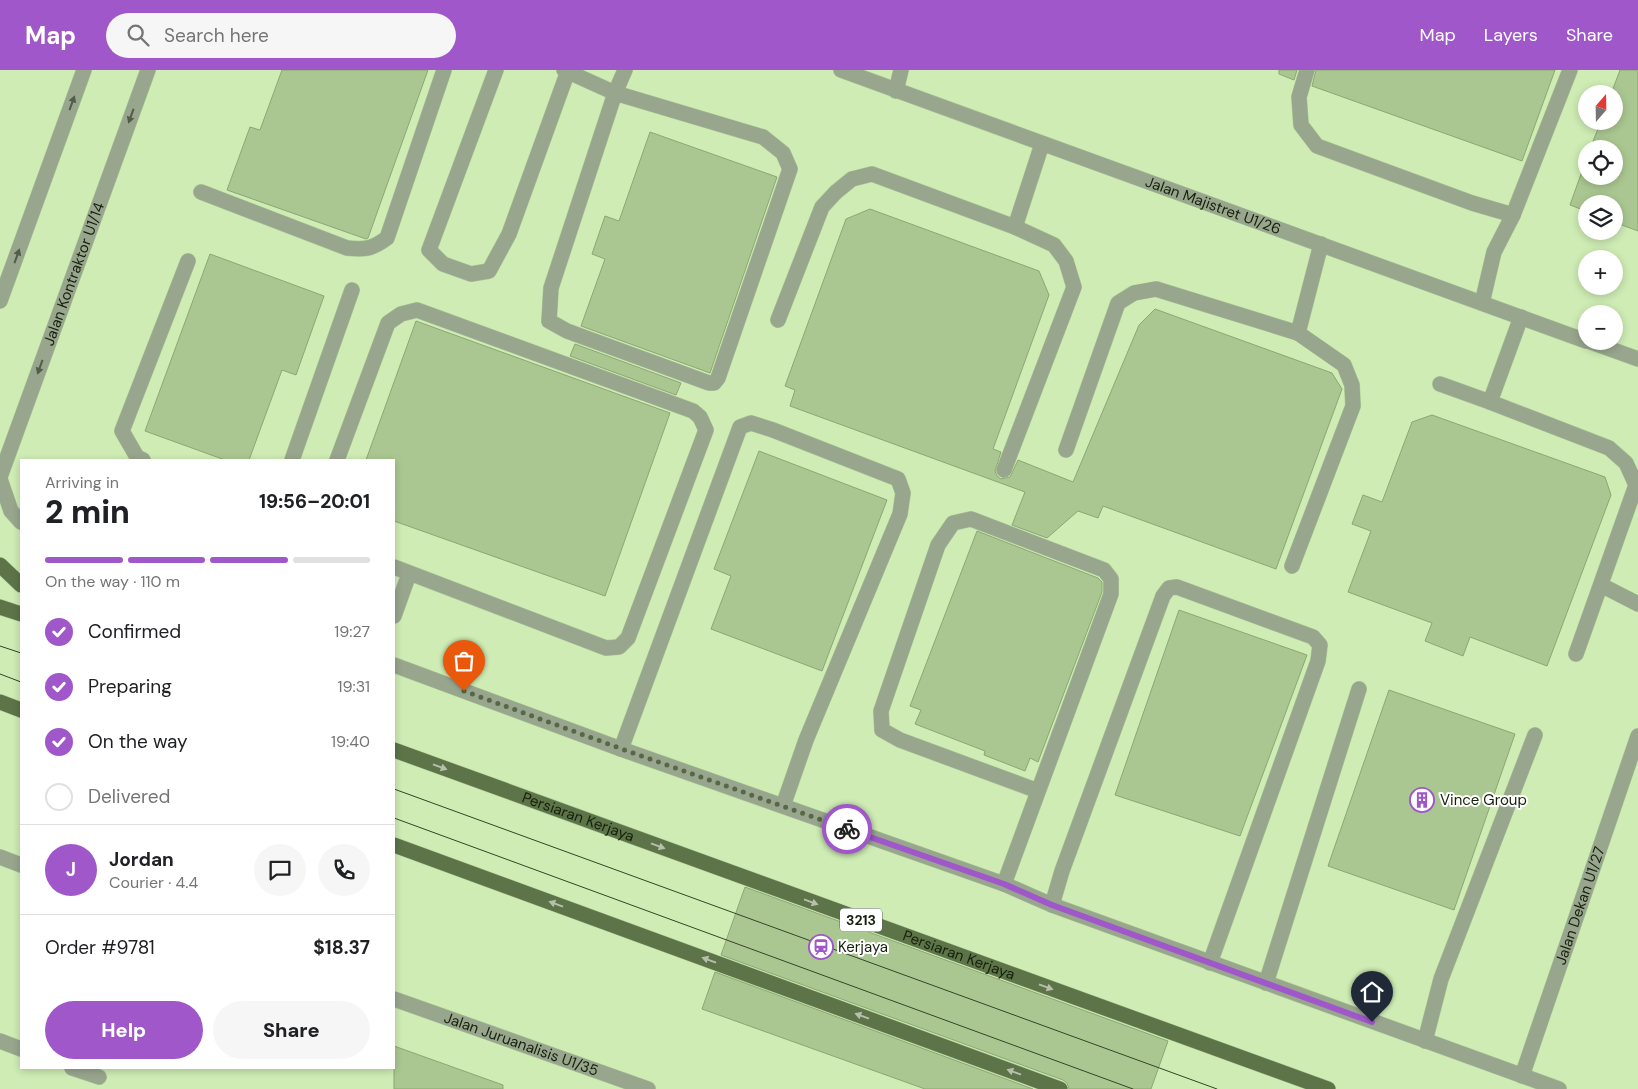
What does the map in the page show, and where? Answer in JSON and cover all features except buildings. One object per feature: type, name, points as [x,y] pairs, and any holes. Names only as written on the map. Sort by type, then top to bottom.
[{"type":"main road","points":[[0,564],[20,584]]},
{"type":"main road","points":[[0,607],[20,614]]},
{"type":"main road","points":[[0,702],[20,710]]},
{"type":"main road","name":"Persiaran Kerjaya","points":[[395,750],[1328,1089]]},
{"type":"main road","points":[[395,845],[1060,1089]]},
{"type":"street","points":[[0,301],[84,70]]},
{"type":"street","name":"Jalan Kontraktor U1/14","points":[[0,478],[148,70]]},
{"type":"street","points":[[201,192],[347,248],[364,250],[378,246],[387,238],[444,70]]},
{"type":"street","points":[[496,70],[429,250],[443,264],[471,274],[489,271],[509,234],[566,71],[615,94],[763,137],[783,153],[790,169],[718,378],[714,383],[709,383],[567,331],[549,322],[551,288],[615,94],[625,70]]},
{"type":"street","name":"Jalan Majistret U1/26","points":[[841,70],[1578,338]]},
{"type":"street","points":[[896,91],[900,70]]},
{"type":"street","points":[[1307,70],[1299,96],[1302,125],[1318,146],[1472,203],[1513,215]]},
{"type":"street","points":[[1482,303],[1494,252],[1513,215],[1570,70]]},
{"type":"street","points":[[1015,227],[1042,144]]},
{"type":"street","points":[[778,320],[822,207],[852,179],[872,174],[1015,227],[1054,245],[1066,262],[1074,287],[1004,470]]},
{"type":"street","points":[[1298,333],[1321,244]]},
{"type":"street","points":[[140,459],[137,458],[122,431],[188,261]]},
{"type":"street","points":[[1066,450],[1118,303],[1134,292],[1156,289],[1298,333],[1344,365],[1352,385],[1353,406],[1292,566]]},
{"type":"street","points":[[292,459],[352,290]]},
{"type":"street","points":[[336,459],[388,323],[400,314],[417,310],[693,411],[700,417],[706,430],[628,638],[619,647],[606,648],[395,567]]},
{"type":"street","points":[[1490,402],[1521,317]]},
{"type":"street","name":"Jalan Majistret U1/26","points":[[1612,350],[1638,359]]},
{"type":"street","points":[[1440,384],[1609,448],[1626,463],[1636,485],[1576,654]]},
{"type":"street","points":[[622,749],[740,427],[751,423],[773,430],[898,479],[904,493],[900,514],[806,740],[783,806]]},
{"type":"street","points":[[0,478],[11,511],[20,521]]},
{"type":"street","points":[[1004,884],[1111,594],[1111,579],[1104,570],[971,519],[953,523],[938,545],[931,564],[881,711],[882,730],[900,740],[1038,791]]},
{"type":"street","points":[[395,613],[409,574]]},
{"type":"street","points":[[1601,585],[1638,604]]},
{"type":"street","points":[[1052,905],[1062,872],[1163,596],[1169,588],[1177,587],[1313,637],[1320,645],[1318,661],[1210,963]]},
{"type":"street","points":[[395,665],[622,749],[1004,884],[1052,905],[1559,1089]]},
{"type":"street","points":[[1266,983],[1359,689]]},
{"type":"street","points":[[1425,1041],[1441,979],[1535,735]]},
{"type":"street","name":"Jalan Dekan U1/27","points":[[1522,1076],[1638,736]]},
{"type":"street","points":[[0,857],[20,865]]},
{"type":"street","name":"Jalan Juruanalisis U1/35","points":[[395,999],[648,1089]]},
{"type":"street","points":[[0,1041],[20,1049]]},
{"type":"street","points":[[75,1069],[99,1078]]},
{"type":"tram line","points":[[0,646],[20,653]]},
{"type":"tram line","points":[[0,674],[20,682]]},
{"type":"tram line","points":[[395,789],[1217,1089]]},
{"type":"tram line","points":[[395,818],[1133,1089]]},
{"type":"way so far","points":[[464,691],[847,829]]},
{"type":"place","name":"Vince Group","points":[[1422,800]]},
{"type":"place","name":"Kerjaya","points":[[821,947]]},
{"type":"route","points":[[847,829],[1004,884],[1052,905],[1372,1022]]}]
